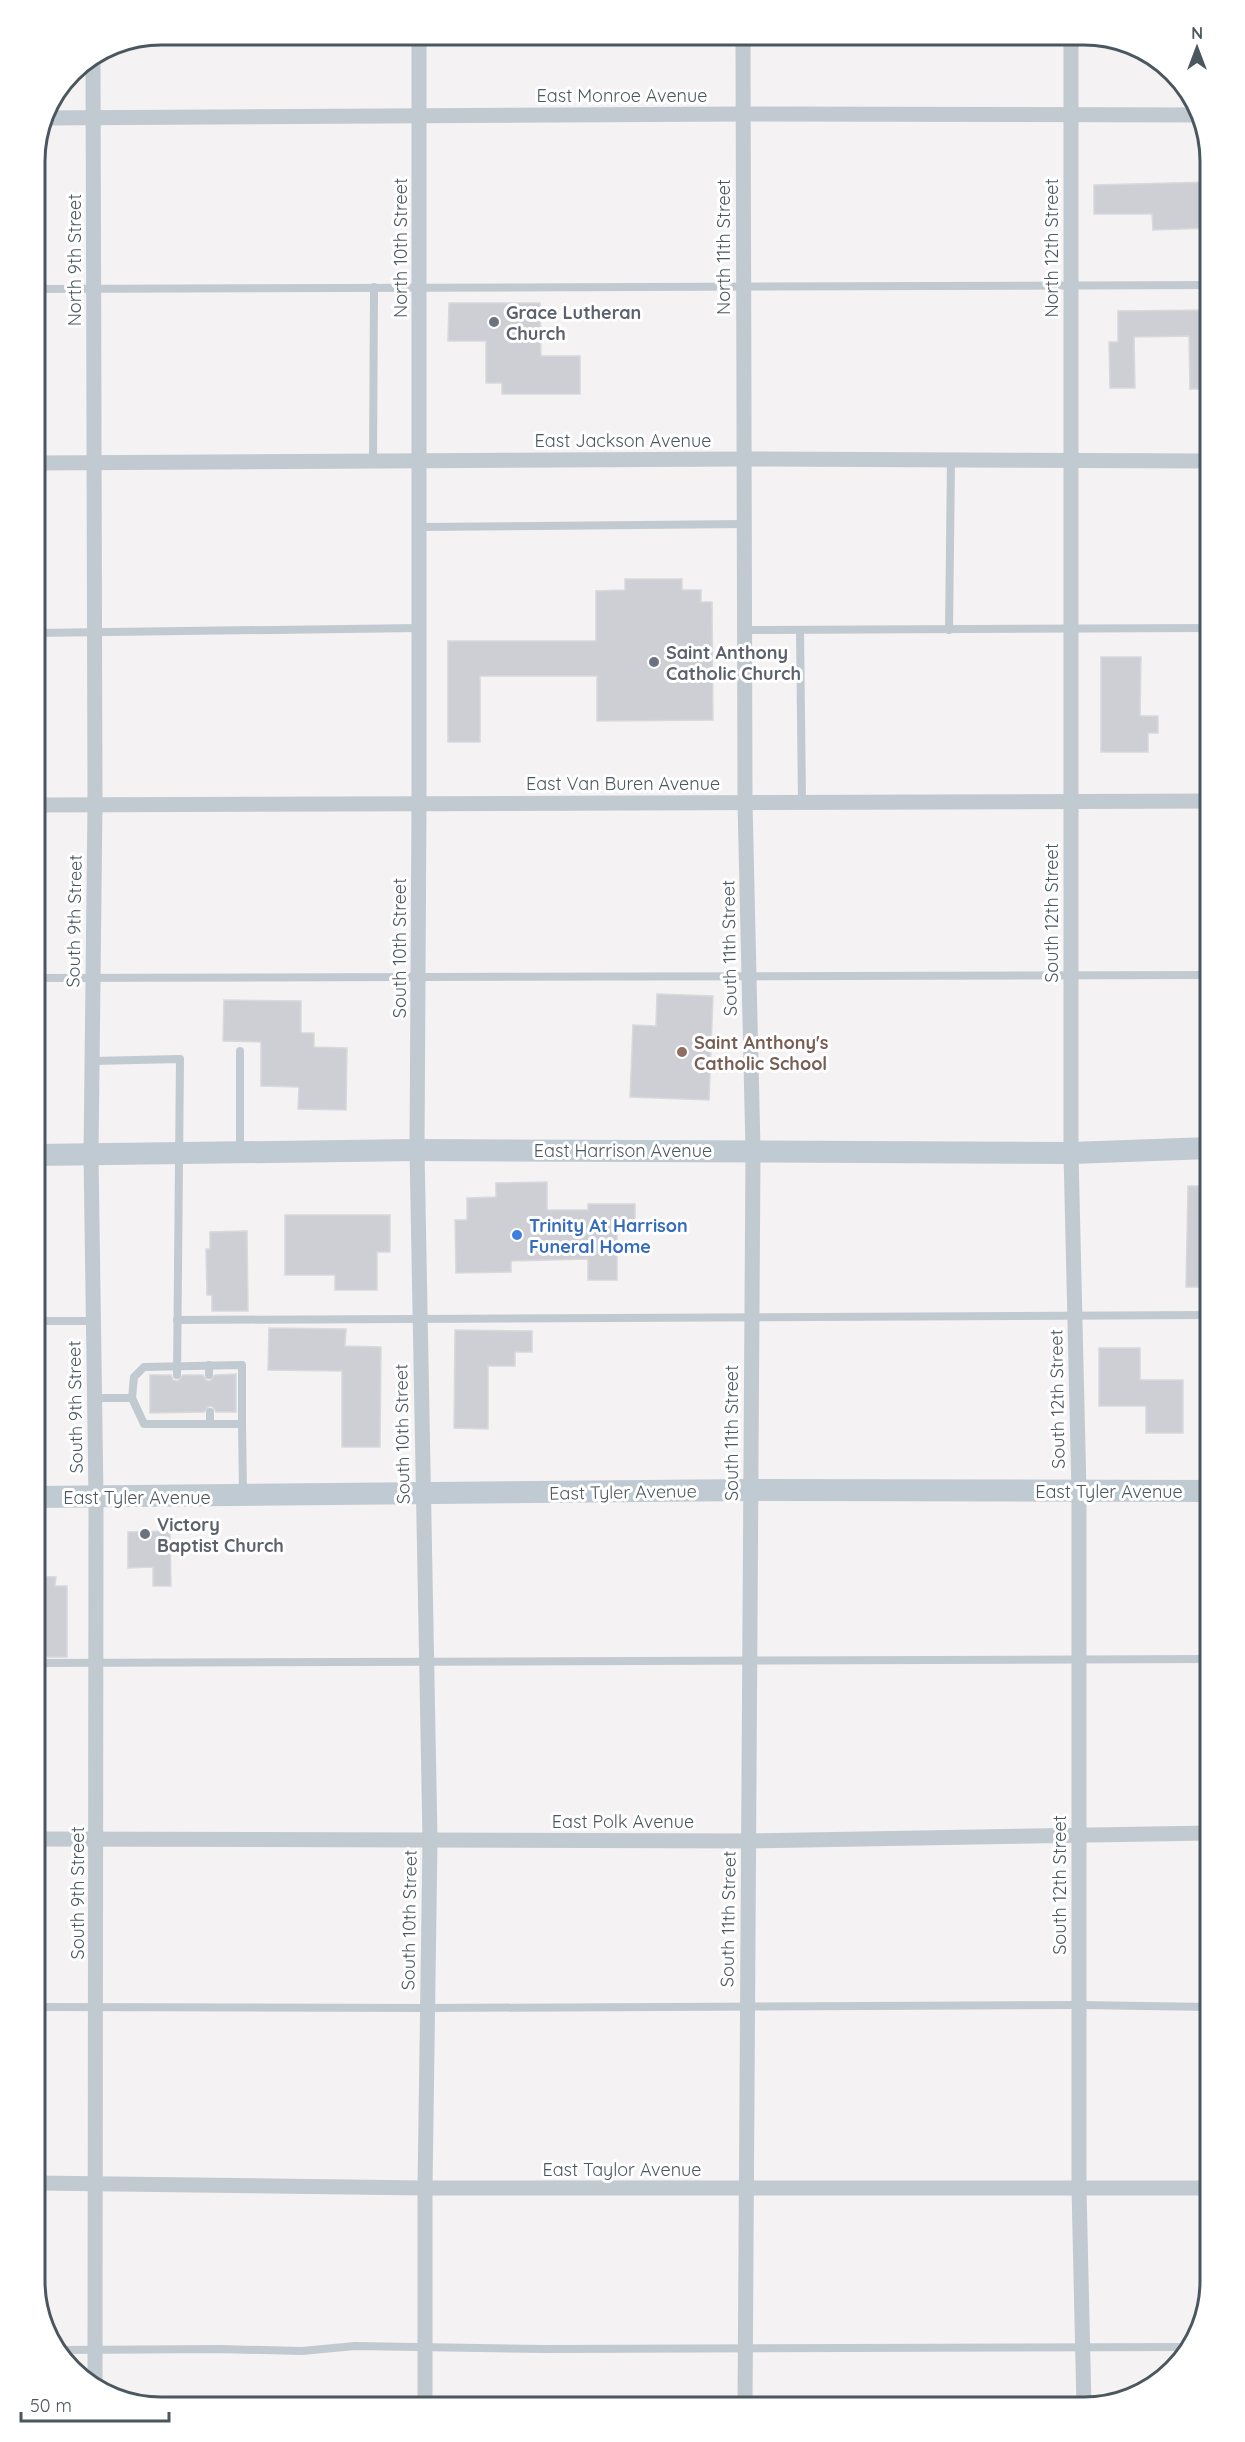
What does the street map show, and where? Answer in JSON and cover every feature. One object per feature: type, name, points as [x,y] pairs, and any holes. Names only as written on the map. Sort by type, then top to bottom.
[{"type":"main road","name":"East Harrison Avenue","points":[[45,1155],[417,1150],[1071,1153],[1200,1148]]},
{"type":"main road","name":"East Tyler Avenue","points":[[45,1497],[750,1490],[1200,1491]]},
{"type":"street","name":"North 10th Street","points":[[419,45],[419,461]]},
{"type":"street","name":"North 11th Street","points":[[743,45],[744,459]]},
{"type":"street","name":"North 12th Street","points":[[1071,45],[1071,462]]},
{"type":"street","name":"North 9th Street","points":[[93,67],[93,462]]},
{"type":"street","name":"East Monroe Avenue","points":[[53,118],[743,114],[1190,115]]},
{"type":"street","name":"East Jackson Avenue","points":[[45,463],[744,459],[1200,461]]},
{"type":"street","name":"South 11th Street","points":[[744,459],[745,802],[753,1150],[745,2397]]},
{"type":"street","name":"South 10th Street","points":[[419,461],[417,1150],[430,1839],[424,2188],[424,2397]]},
{"type":"street","name":"South 9th Street","points":[[93,462],[95,805],[91,1155],[96,1497],[95,2377]]},
{"type":"street","name":"South 12th Street","points":[[1071,462],[1071,1153],[1079,1492],[1079,2188],[1084,2397]]},
{"type":"street","name":"East Van Buren Avenue","points":[[45,805],[1200,801]]},
{"type":"street","name":"East Polk Avenue","points":[[45,1839],[748,1841],[1200,1833]]},
{"type":"street","name":"East Taylor Avenue","points":[[45,2183],[424,2188],[1200,2188]]},
{"type":"lane","points":[[45,289],[1200,285]]},
{"type":"lane","points":[[373,461],[374,287]]},
{"type":"lane","points":[[949,630],[951,461]]},
{"type":"lane","points":[[419,527],[744,524]]},
{"type":"lane","points":[[45,633],[419,628]]},
{"type":"lane","points":[[744,630],[1200,628]]},
{"type":"lane","points":[[800,630],[802,802]]},
{"type":"lane","points":[[45,978],[1200,975]]},
{"type":"lane","points":[[240,1052],[240,1153]]},
{"type":"lane","points":[[92,1061],[180,1059],[177,1370]]},
{"type":"lane","points":[[177,1320],[1200,1315]]},
{"type":"lane","points":[[45,1321],[94,1321]]},
{"type":"lane","points":[[209,1365],[209,1375]]},
{"type":"lane","points":[[242,1424],[144,1424],[132,1398],[134,1377],[144,1367],[177,1370],[209,1365],[242,1365],[243,1496]]},
{"type":"lane","points":[[95,1398],[132,1398]]},
{"type":"lane","points":[[177,1412],[177,1424]]},
{"type":"lane","points":[[210,1412],[210,1424]]},
{"type":"lane","points":[[45,1663],[1200,1659]]},
{"type":"lane","points":[[45,2007],[1079,2005],[1200,2007]]},
{"type":"lane","points":[[68,2350],[220,2349],[302,2352],[355,2346],[545,2349],[1180,2347]]},
{"type":"building","points":[[1200,182],[1200,228],[1153,230],[1152,214],[1094,214],[1094,185]]},
{"type":"building","points":[[449,303],[540,303],[541,356],[580,356],[580,394],[502,394],[502,383],[486,383],[486,341],[448,341]]},
{"type":"building","points":[[1200,310],[1200,389],[1190,389],[1189,336],[1134,337],[1135,388],[1110,388],[1109,342],[1118,342],[1118,311]]},
{"type":"building","name":"Saint Anthony Catholic Church","points":[[625,579],[682,579],[682,590],[701,590],[701,602],[712,602],[713,720],[597,721],[597,676],[480,676],[480,742],[448,742],[448,641],[596,641],[596,591],[625,590]]},
{"type":"building","points":[[1101,657],[1141,657],[1140,716],[1158,716],[1158,733],[1148,733],[1148,752],[1101,752]]},
{"type":"building","points":[[657,994],[713,996],[709,1100],[630,1097],[633,1025],[656,1026]]},
{"type":"building","points":[[224,1000],[301,1001],[301,1033],[314,1033],[314,1047],[347,1048],[346,1110],[298,1109],[299,1087],[261,1086],[261,1042],[223,1041]]},
{"type":"building","points":[[547,1182],[547,1210],[588,1210],[588,1204],[635,1204],[635,1227],[617,1227],[617,1280],[588,1280],[588,1259],[511,1261],[511,1272],[456,1273],[455,1220],[467,1220],[467,1198],[496,1197],[496,1183]]},
{"type":"building","points":[[1188,1186],[1200,1186],[1200,1287],[1186,1287]]},
{"type":"building","points":[[285,1215],[390,1215],[390,1252],[377,1252],[377,1290],[335,1290],[335,1275],[285,1275]]},
{"type":"building","points":[[247,1231],[248,1311],[212,1311],[212,1295],[207,1295],[206,1249],[210,1249],[210,1232]]},
{"type":"building","points":[[269,1328],[346,1329],[345,1346],[381,1347],[380,1447],[342,1447],[342,1371],[268,1370]]},
{"type":"building","points":[[455,1330],[532,1331],[532,1352],[515,1352],[515,1366],[488,1366],[488,1429],[454,1428]]},
{"type":"building","points":[[1099,1348],[1140,1348],[1140,1380],[1183,1380],[1183,1433],[1146,1433],[1146,1406],[1099,1406]]},
{"type":"building","points":[[236,1374],[236,1412],[216,1412],[213,1407],[209,1406],[204,1412],[150,1413],[150,1375],[171,1375],[173,1380],[178,1381],[183,1375],[203,1375],[206,1380],[210,1381],[215,1375]]},
{"type":"building","points":[[170,1531],[171,1586],[153,1586],[153,1567],[128,1568],[128,1532]]},
{"type":"building","points":[[45,1576],[56,1577],[55,1586],[67,1586],[67,1657],[45,1657]]},
{"type":"place","name":"Grace Lutheran Church","points":[[494,322]]},
{"type":"place","name":"Saint Anthony Catholic Church","points":[[654,662]]},
{"type":"place","name":"Saint Anthony's Catholic School","points":[[682,1052]]},
{"type":"place","name":"Trinity At Harrison Funeral Home","points":[[517,1235]]},
{"type":"place","name":"Victory Baptist Church","points":[[145,1534]]}]
